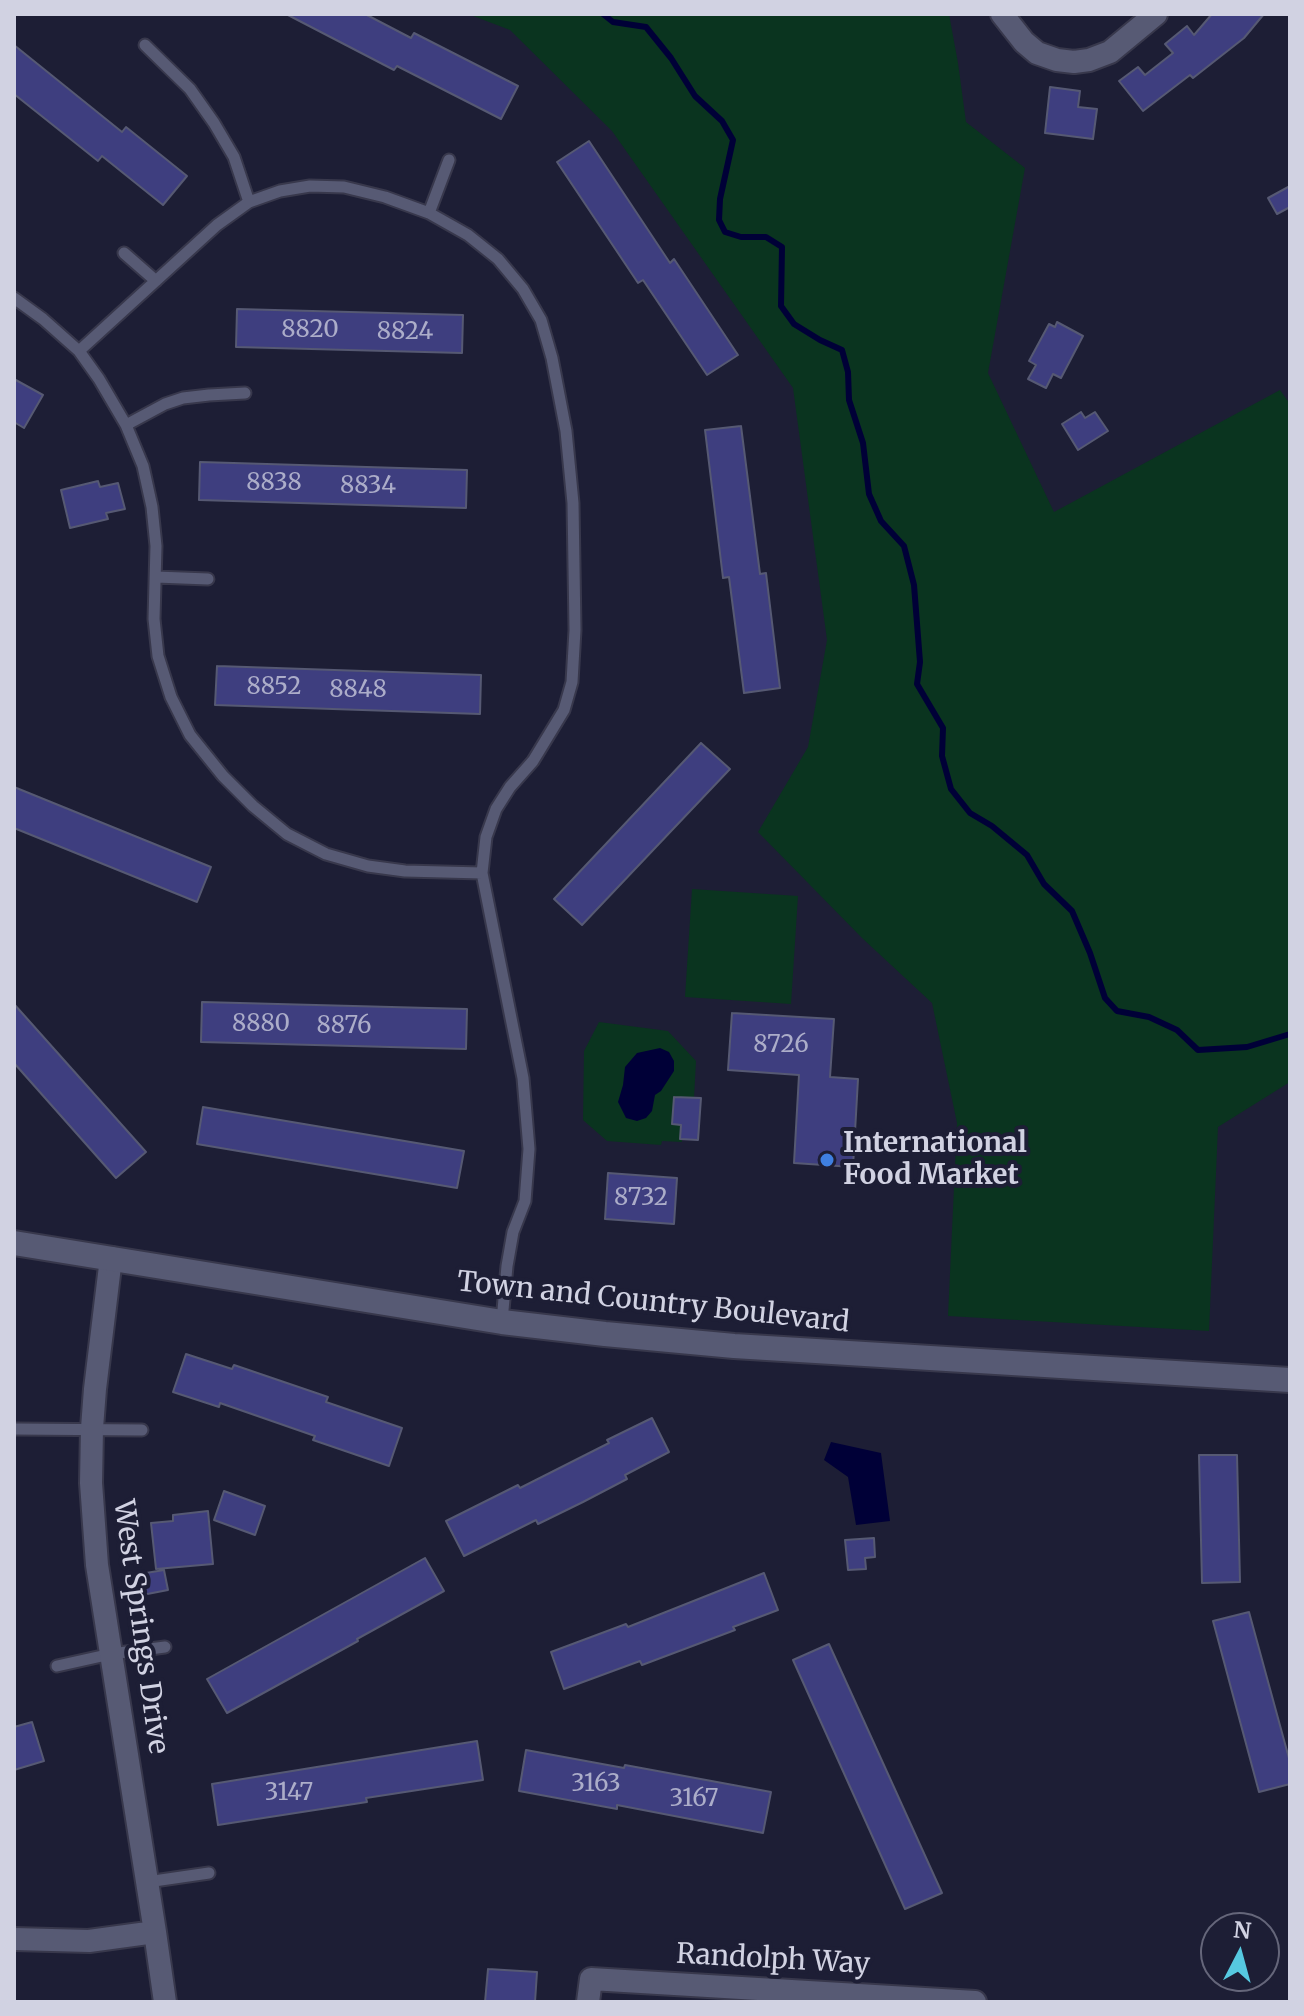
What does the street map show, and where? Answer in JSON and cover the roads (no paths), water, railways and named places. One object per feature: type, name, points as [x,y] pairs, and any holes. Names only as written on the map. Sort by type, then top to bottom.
[{"type":"street","points":[[1002,14],[1037,53],[1074,62],[1110,52],[1156,14]]},
{"type":"street","name":"Town and Country Boulevard","points":[[14,1243],[502,1322],[605,1334],[734,1346],[1290,1380]]},
{"type":"street","name":"West Springs Drive","points":[[111,1258],[95,1389],[91,1483],[97,1565],[165,2002]]},
{"type":"street","points":[[14,1939],[89,1941],[155,1932]]},
{"type":"street","name":"Randolph Way","points":[[588,2002],[591,1979],[975,2002]]},
{"type":"lane","points":[[145,45],[190,89],[214,123],[234,157],[249,202]]},
{"type":"lane","points":[[429,213],[449,160]]},
{"type":"lane","points":[[79,351],[217,225],[249,202],[280,191],[310,186],[344,187],[385,197],[429,213],[468,235],[498,259],[523,289],[541,320],[566,431],[573,503],[575,630],[572,682],[564,710],[533,761],[496,809],[486,837],[482,873],[523,1078],[529,1149],[525,1201],[513,1232],[502,1322]]},
{"type":"lane","points":[[124,253],[156,281]]},
{"type":"lane","points":[[14,298],[79,351],[126,425],[143,466],[152,507],[156,546],[154,619],[158,656],[171,697],[190,735],[223,776],[287,834],[326,854],[368,866],[405,871],[482,873]]},
{"type":"lane","points":[[126,425],[183,398],[245,393]]},
{"type":"lane","points":[[156,577],[208,579]]},
{"type":"lane","points":[[14,1429],[142,1430]]},
{"type":"lane","points":[[57,1666],[111,1654],[165,1647]]},
{"type":"lane","points":[[147,1882],[209,1873]]},
{"type":"waterway","points":[[603,14],[613,22],[646,27],[671,58],[695,96],[722,121],[733,140],[720,199],[719,220],[725,232],[741,237],[766,237],[782,247],[781,306],[794,324],[842,350],[848,372],[849,400],[863,443],[869,494],[881,521],[904,546],[914,585],[920,662],[917,684],[943,728],[942,756],[951,789],[970,813],[992,826],[1027,855],[1044,884],[1072,911],[1105,998],[1117,1011],[1149,1017],[1177,1030],[1198,1050],[1247,1047],[1290,1034]]},
{"type":"place","name":"International Food Market","points":[[827,1160]]}]
